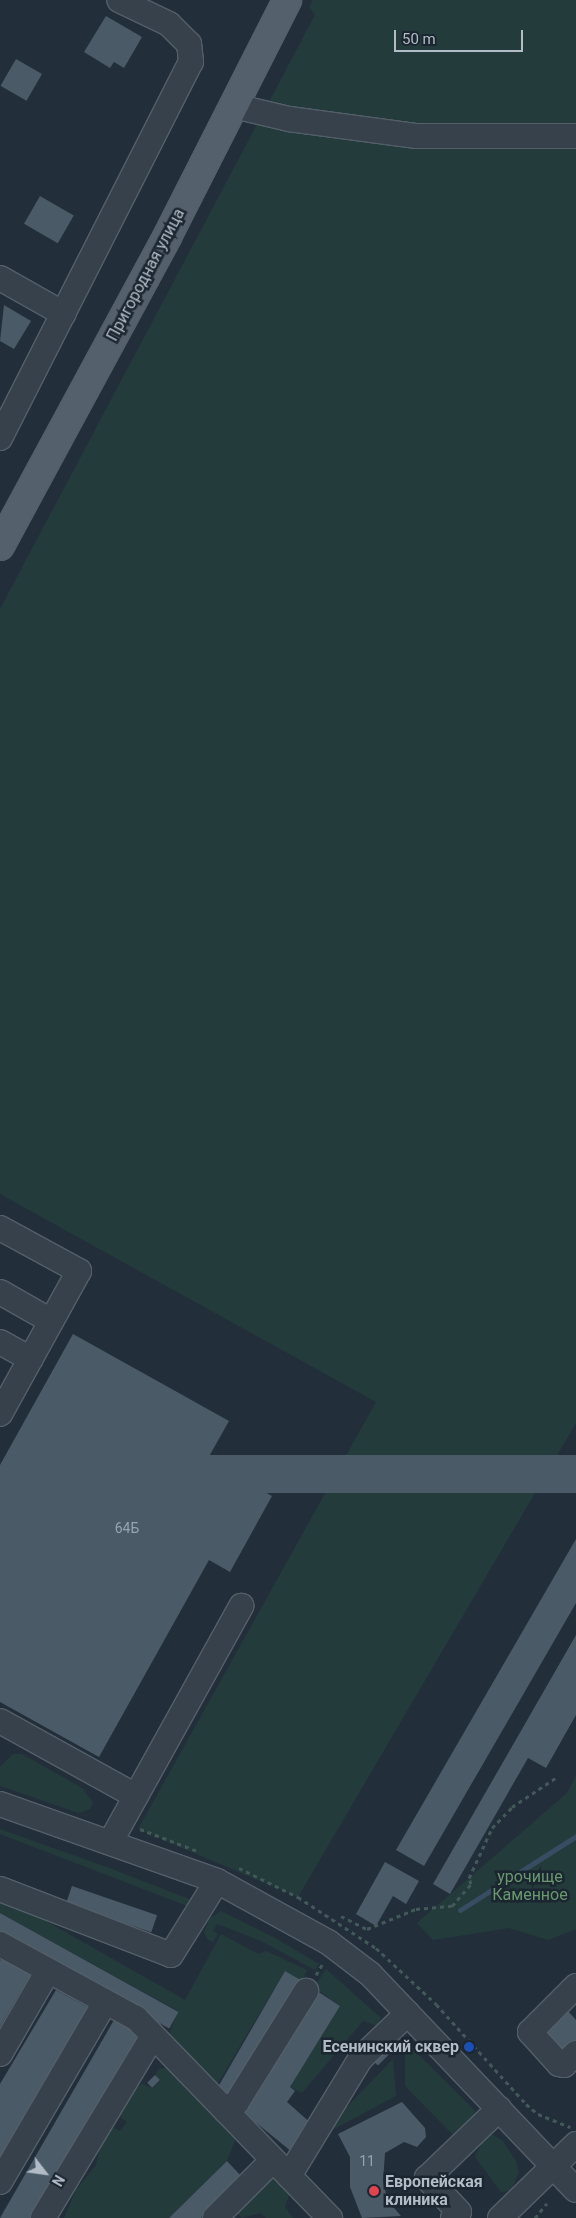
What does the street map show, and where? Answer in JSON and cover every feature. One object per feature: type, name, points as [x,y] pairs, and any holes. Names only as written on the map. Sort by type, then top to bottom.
[{"type":"main road","name":"Пригородная улица","points":[[0,546],[234,106],[287,0]]},
{"type":"street","points":[[0,438],[182,85],[191,62],[189,44],[169,24],[120,0]]},
{"type":"street","points":[[234,106],[289,119],[417,136],[576,136]]},
{"type":"street","points":[[0,278],[64,314]]},
{"type":"street","points":[[0,1228],[79,1272],[30,1359],[3,1401]]},
{"type":"street","points":[[0,1292],[52,1321]]},
{"type":"street","points":[[0,1342],[30,1359]]},
{"type":"street","points":[[110,1841],[241,1606]]},
{"type":"street","points":[[0,1721],[136,1796]]},
{"type":"street","points":[[0,1804],[110,1841],[216,1881],[328,1942],[370,1974],[576,2190]]},
{"type":"street","points":[[0,1889],[171,1955],[216,1881]]},
{"type":"street","points":[[0,1944],[136,2018],[152,2037],[330,2218]]},
{"type":"street","points":[[0,2054],[48,1971]]},
{"type":"street","points":[[226,2111],[237,2102],[311,1983]]},
{"type":"street","points":[[576,1986],[530,2032],[559,2064],[564,2065],[576,2053]]},
{"type":"street","points":[[0,2182],[105,2002]]},
{"type":"street","points":[[215,2218],[281,2168],[360,2059],[408,2013]]},
{"type":"street","points":[[43,2218],[152,2037]]},
{"type":"street","points":[[453,2218],[459,2212],[427,2178],[499,2109]]},
{"type":"street","points":[[500,2218],[576,2144]]},
{"type":"path","points":[[341,1916],[367,1929],[416,1909],[452,1906],[471,1884],[469,1878],[492,1828],[512,1807],[557,1777]]},
{"type":"path","points":[[311,1983],[323,1963]]},
{"type":"green space","points":[[313,0],[576,0],[576,1423],[298,1897],[138,1829],[376,1402],[0,1194],[0,609],[315,15],[309,7]]},
{"type":"green space","points":[[13,1754],[22,1754],[82,1788],[93,1802],[90,1809],[79,1813],[0,1786],[0,1767]]},
{"type":"green space","name":"урочище Каменное","points":[[576,1776],[576,1929],[548,1940],[509,1928],[433,1940],[417,1923],[567,1793]]},
{"type":"green space","points":[[0,1829],[202,1904],[190,1907],[0,1834]]},
{"type":"green space","points":[[0,1895],[185,2000],[221,1934],[258,1954],[266,1951],[307,1970],[302,1981],[285,1971],[215,2088],[168,2037],[178,2011],[0,1913]]},
{"type":"green space","points":[[221,1911],[275,1938],[319,1964],[315,1970],[261,1941],[217,1924],[213,1931],[218,1934],[213,1942],[208,1940],[204,1933],[209,1919]]},
{"type":"green space","points":[[326,1969],[381,2018],[377,2026],[363,2021],[302,2093],[290,2087],[340,2006],[314,1987]]},
{"type":"green space","points":[[405,2041],[476,2112],[476,2119],[454,2136],[405,2086]]},
{"type":"green space","points":[[393,2059],[396,2096],[332,2130],[342,2112]]},
{"type":"green space","points":[[168,2067],[235,2140],[227,2161],[169,2218],[64,2218],[76,2190],[96,2165],[103,2136],[110,2126],[120,2131],[127,2122],[117,2115],[127,2095],[142,2084],[153,2088],[160,2081],[155,2075],[159,2069]]},
{"type":"green space","points":[[492,2134],[503,2141],[516,2161],[519,2172],[511,2191],[501,2192],[475,2157],[485,2137]]},
{"type":"green space","points":[[273,2176],[290,2193],[285,2207],[293,2218],[266,2218],[260,2213],[242,2218],[234,2210]]},
{"type":"building","points":[[106,16],[142,37],[124,68],[114,62],[110,68],[84,52]]},
{"type":"building","points":[[16,59],[42,74],[26,101],[1,86]]},
{"type":"building","points":[[40,196],[74,216],[58,243],[24,224]]},
{"type":"building","points":[[4,305],[31,321],[14,349],[0,341]]},
{"type":"building","points":[[73,1334],[229,1421],[207,1460],[272,1496],[230,1572],[209,1560],[99,1757],[0,1702],[0,1465]]},
{"type":"building","points":[[68,1455],[576,1455],[576,1493],[68,1493]]},
{"type":"building","points":[[576,1539],[576,1603],[424,1866],[396,1850]]},
{"type":"building","points":[[576,1635],[576,1715],[546,1768],[528,1758],[450,1894],[433,1884]]},
{"type":"building","points":[[385,1862],[419,1881],[406,1904],[393,1896],[376,1926],[356,1914]]},
{"type":"building","points":[[72,1886],[157,1915],[151,1932],[66,1903]]},
{"type":"building","points":[[0,1913],[178,2012],[169,2029],[0,1935]]},
{"type":"building","points":[[2,1957],[31,1974],[0,2027],[0,1961]]},
{"type":"building","points":[[285,1971],[302,1981],[234,2099],[217,2089]]},
{"type":"building","points":[[56,1990],[91,2009],[0,2163],[0,2084]]},
{"type":"building","points":[[317,1991],[340,2006],[290,2087],[295,2091],[287,2102],[313,2125],[292,2152],[243,2112]]},
{"type":"building","points":[[568,2011],[576,2020],[576,2042],[551,2067],[531,2047]]},
{"type":"building","points":[[114,2020],[144,2037],[36,2218],[0,2218]]},
{"type":"building","points":[[380,2045],[389,2054],[378,2066],[369,2056]]},
{"type":"building","points":[[155,2075],[160,2080],[152,2088],[147,2083]]},
{"type":"building","points":[[402,2102],[425,2128],[426,2137],[417,2147],[404,2142],[385,2153],[383,2182],[388,2201],[401,2216],[362,2218],[350,2187],[350,2157],[338,2134]]},
{"type":"building","points":[[227,2161],[242,2177],[201,2218],[169,2218]]},
{"type":"waterway","points":[[460,1910],[576,1836]]},
{"type":"place","name":"Есенинский сквер","points":[[469,2047]]},
{"type":"place","name":"Европейская клиника","points":[[374,2191]]}]
